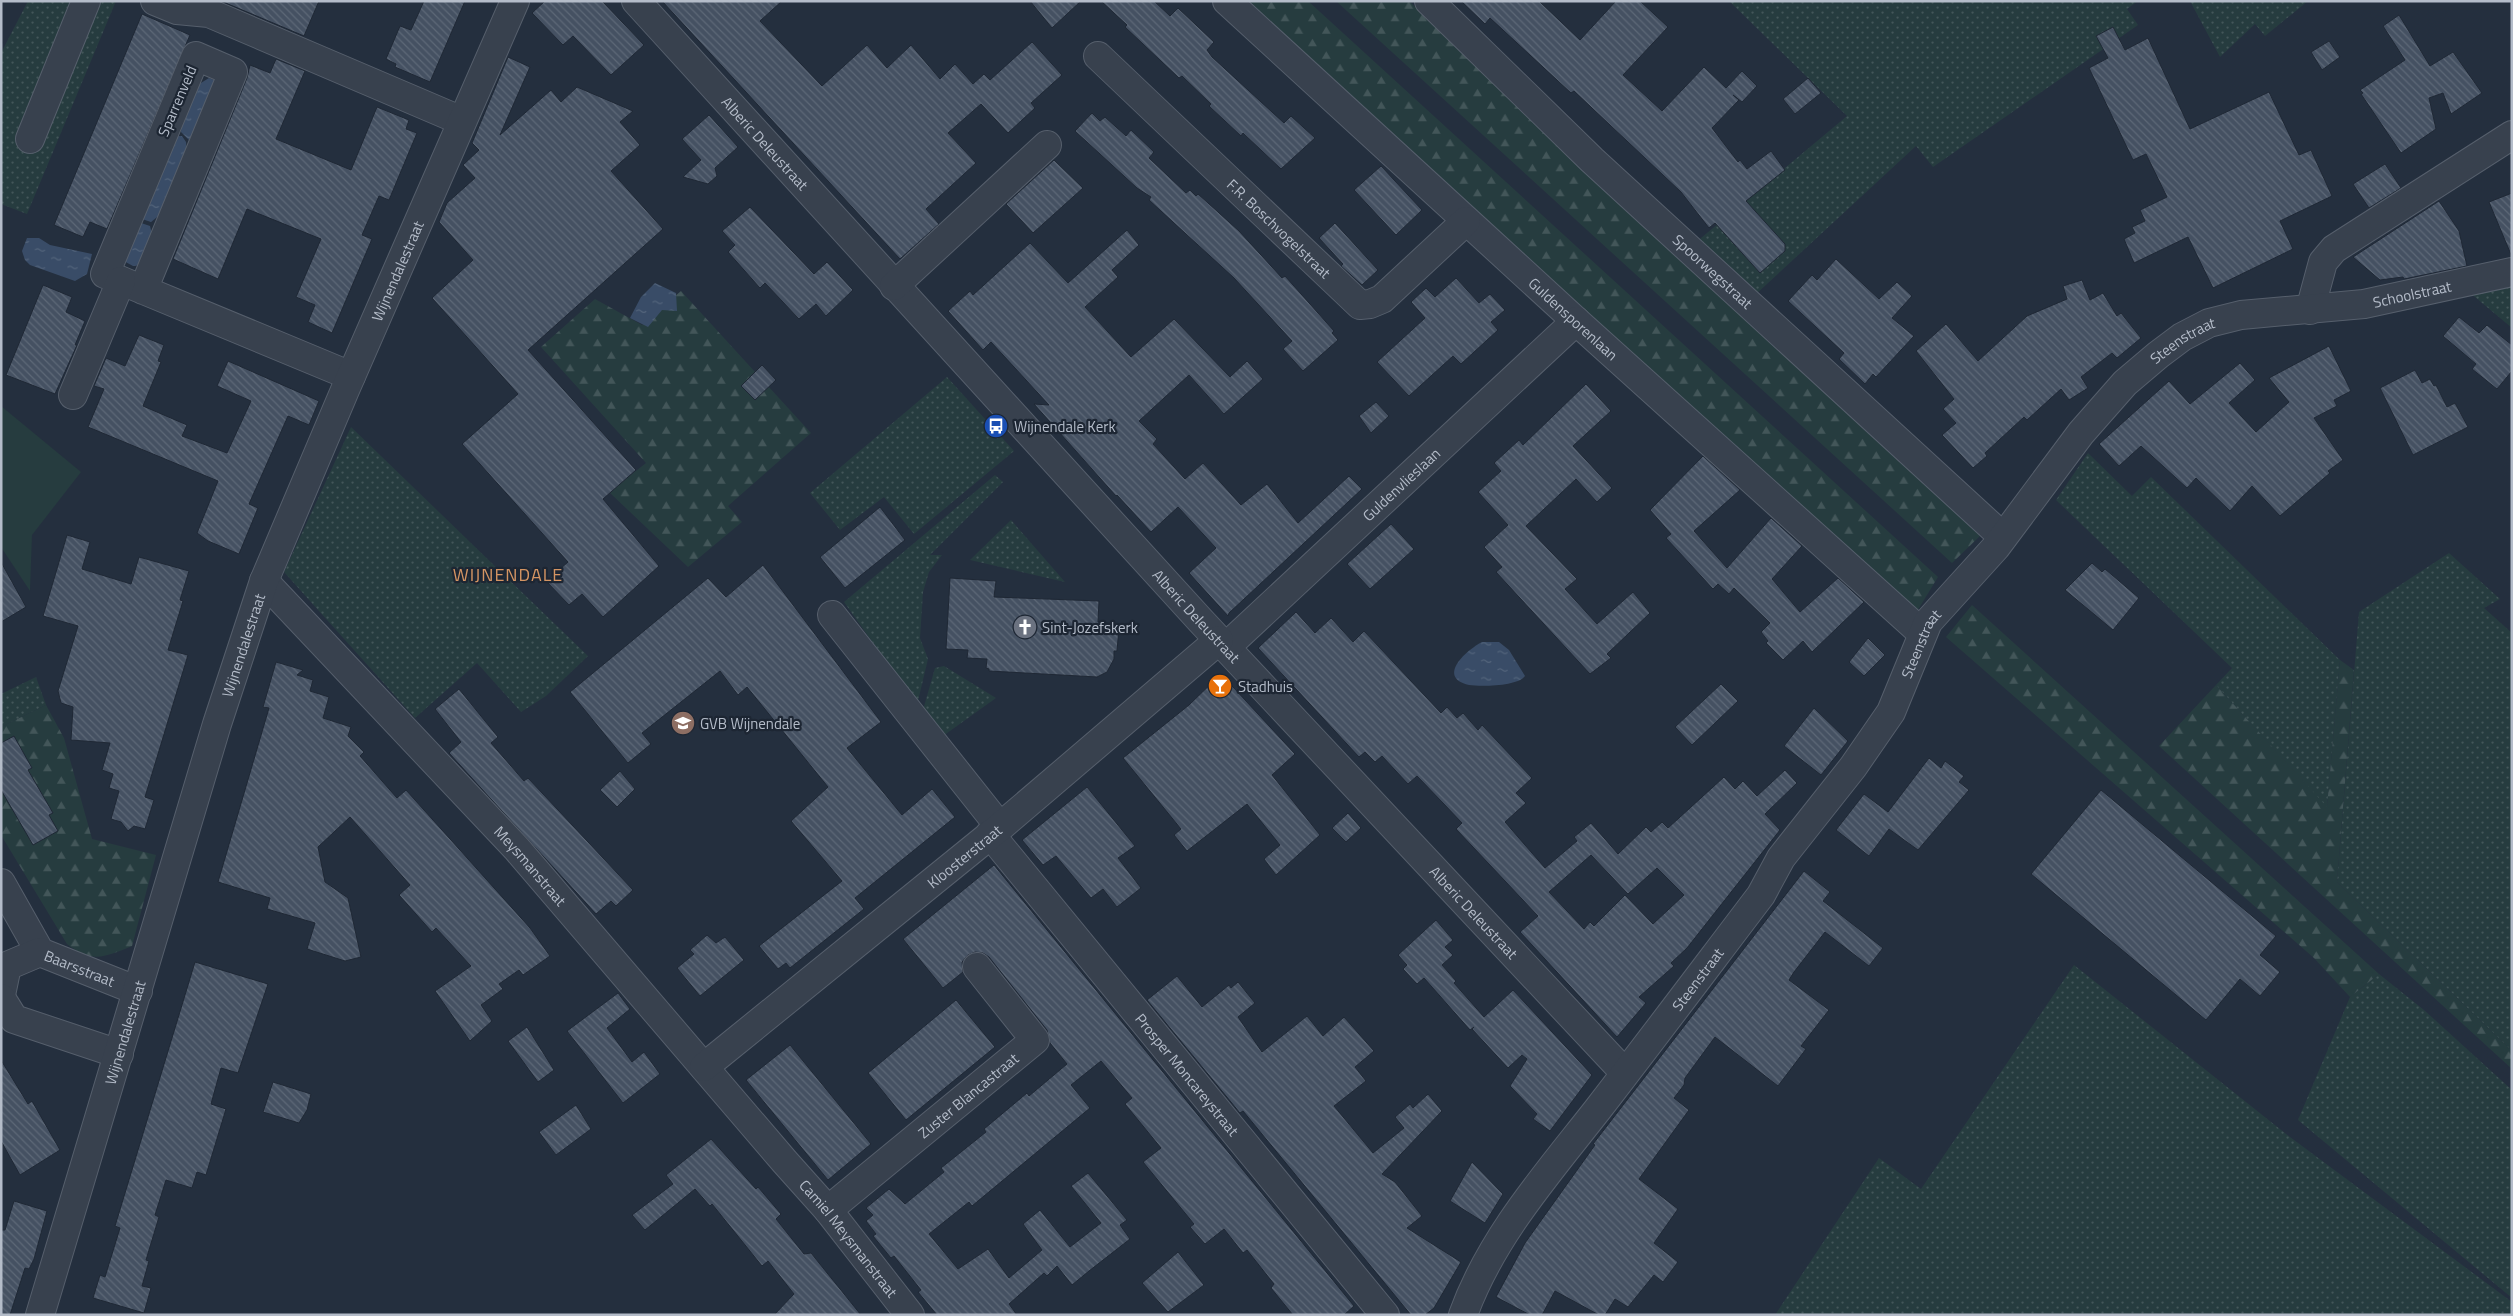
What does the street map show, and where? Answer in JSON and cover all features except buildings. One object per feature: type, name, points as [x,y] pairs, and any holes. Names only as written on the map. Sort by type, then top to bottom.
[{"type":"street","points":[[30,139],[86,1]]},
{"type":"street","points":[[155,1],[176,10],[209,14],[462,121]]},
{"type":"street","name":"Wijnendalestraat","points":[[40,1315],[217,724],[264,581],[351,376],[516,1]]},
{"type":"street","name":"Alberic Deleustraat","points":[[636,1],[894,286],[1223,644],[1625,1073]]},
{"type":"street","name":"Guldensporenlaan","points":[[1227,1],[1576,321],[1925,628]]},
{"type":"street","name":"Spoorwegstraat","points":[[1428,1],[1592,160],[2000,542]]},
{"type":"street","name":"Sparrenveld","points":[[73,395],[132,285],[233,72],[196,56],[105,274],[132,285],[351,376]]},
{"type":"street","name":"F.R. Boschvogelstraat","points":[[1098,56],[1360,304],[1370,304],[1382,299],[1466,221]]},
{"type":"street","points":[[2310,310],[2323,262],[2334,249],[2512,135]]},
{"type":"street","points":[[894,286],[1047,145]]},
{"type":"street","name":"Schoolstraat","points":[[2310,310],[2410,296],[2512,272]]},
{"type":"street","name":"Steenstraat","points":[[1463,1315],[1482,1271],[1499,1242],[1761,895],[1781,858],[1874,739],[1891,712],[1925,628],[2000,542],[2081,433],[2125,383],[2182,337],[2209,323],[2242,315],[2310,310]]},
{"type":"street","name":"Guldenvlieslaan","points":[[1223,644],[1576,321]]},
{"type":"street","name":"Meysmanstraat","points":[[264,581],[517,850],[784,1162]]},
{"type":"street","name":"Prosper Moncareystraat","points":[[832,615],[995,831],[1385,1315]]},
{"type":"street","name":"Kloosterstraat","points":[[704,1067],[1223,644]]},
{"type":"street","name":"Baarsstraat","points":[[1,883],[40,952],[138,991]]},
{"type":"street","points":[[40,952],[7,966],[4,1010],[119,1054]]},
{"type":"street","name":"Zuster Blancastraat","points":[[828,1210],[1035,1040],[977,967]]},
{"type":"street","name":"Camiel Meysmanstraat","points":[[784,1162],[828,1210],[910,1315]]},
{"type":"green space","points":[[28,1],[116,1],[27,214],[1,204],[1,53]]},
{"type":"green space","points":[[1238,1],[1308,1],[1938,577],[1916,613]]},
{"type":"green space","points":[[1336,1],[1409,1],[1980,536],[1952,563]]},
{"type":"green space","points":[[1729,1],[2138,1],[2127,9],[2138,25],[1933,167],[1916,146],[1754,296],[1695,243],[1847,116]]},
{"type":"green space","points":[[2190,1],[2308,1],[2265,36],[2255,24],[2220,57]]},
{"type":"green space","points":[[2512,283],[2512,328],[2469,292]]},
{"type":"green space","points":[[681,291],[811,433],[728,506],[742,522],[688,567],[609,492],[646,463],[541,347],[595,299],[642,325]]},
{"type":"green space","points":[[947,377],[1014,451],[914,534],[884,497],[840,530],[810,493]]},
{"type":"green space","points":[[1,406],[81,472],[32,535],[30,591],[1,547]]},
{"type":"green space","points":[[351,427],[588,656],[546,696],[521,712],[477,663],[415,718],[284,572]]},
{"type":"green space","points":[[2088,453],[2132,496],[2151,477],[2340,660],[2327,808],[2216,685],[2232,668],[2056,500]]},
{"type":"green space","points":[[995,475],[1003,482],[930,555],[942,555],[929,572],[923,592],[920,638],[928,659],[917,705],[844,602]]},
{"type":"green space","points":[[1011,520],[1065,582],[970,560]]},
{"type":"green space","points":[[2449,553],[2500,599],[2484,608],[2512,633],[2512,1051],[2337,882],[2359,612]]},
{"type":"green space","points":[[1972,605],[2379,974],[2350,997],[2314,958],[1946,637]]},
{"type":"green space","points":[[2340,660],[2354,670],[2337,882],[2512,1051],[2512,1069],[2159,746],[2216,685],[2327,807]]},
{"type":"green space","points":[[944,666],[996,698],[943,736],[923,710],[935,668]]},
{"type":"green space","points":[[36,677],[46,705],[1,727],[1,694]]},
{"type":"green space","points":[[46,705],[64,738],[92,839],[156,855],[132,946],[99,957],[84,954],[67,944],[1,835],[1,727]]},
{"type":"green space","points":[[2074,965],[2290,1137],[2512,1302],[2512,1315],[1775,1315],[1879,1158],[1921,1189]]},
{"type":"green space","points":[[2379,974],[2424,1010],[2512,1090],[2512,1298],[2298,1120],[2350,997]]},
{"type":"water","points":[[209,78],[216,81],[205,103],[202,124],[189,140],[181,132],[182,122],[196,86]]},
{"type":"water","points":[[178,136],[182,136],[186,142],[187,158],[162,213],[151,222],[142,219]]},
{"type":"water","points":[[141,223],[150,226],[152,234],[142,265],[133,266],[122,260]]},
{"type":"water","points":[[27,238],[39,238],[50,245],[92,254],[87,274],[75,281],[30,265],[25,260],[22,251]]},
{"type":"water","points":[[655,283],[676,293],[677,311],[662,310],[648,327],[630,318],[641,297]]},
{"type":"water","points":[[1482,642],[1499,642],[1509,650],[1525,676],[1515,682],[1491,686],[1475,686],[1459,681],[1455,676],[1454,670],[1458,663],[1469,651]]},
{"type":"place","name":"Wijnendale Kerk","points":[[996,426]]},
{"type":"place","name":"Sint-Jozefskerk","points":[[1025,627]]},
{"type":"place","name":"Stadhuis","points":[[1220,686]]},
{"type":"place","name":"GVB Wijnendale","points":[[683,723]]},
{"type":"district","name":"WIJNENDALE","points":[[508,574]]}]
